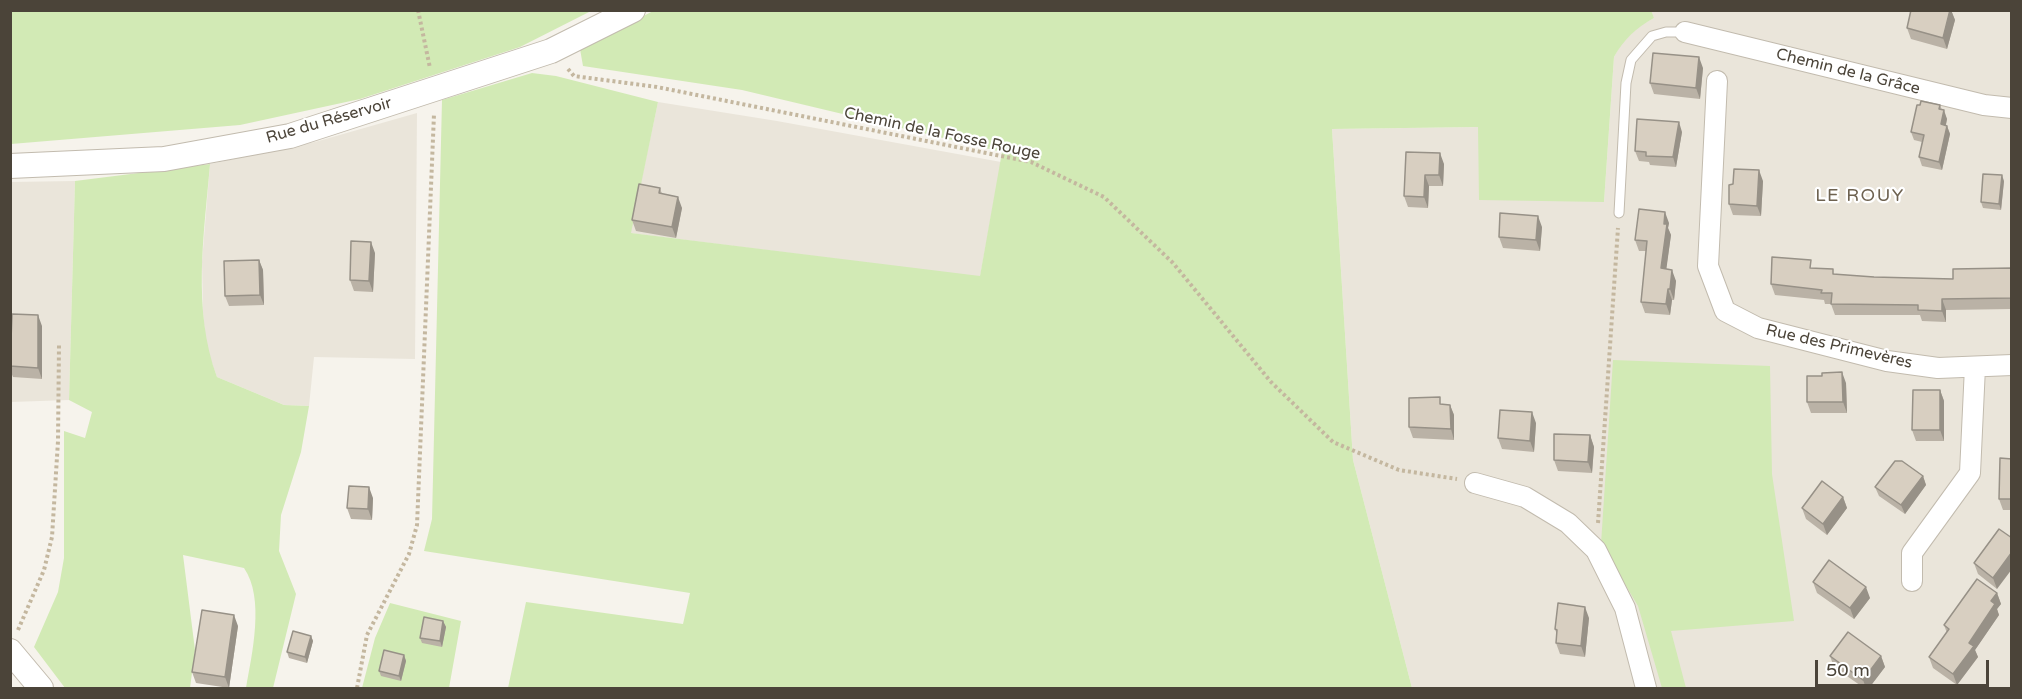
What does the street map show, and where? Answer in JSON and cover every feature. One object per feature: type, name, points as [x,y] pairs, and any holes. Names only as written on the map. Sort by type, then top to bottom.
[{"type":"street","name":"Rue du Réservoir","points":[[10,166],[164,159],[290,136],[551,51],[633,10]]},
{"type":"street","name":"Chemin de la Grâce","points":[[1685,32],[1984,105],[2012,108]]},
{"type":"street","name":"Rue des Primevères","points":[[1717,81],[1708,266],[1725,311],[1758,328],[1887,361],[1938,368],[2012,365]]},
{"type":"street","points":[[1912,581],[1912,553],[1970,473],[1975,367]]},
{"type":"street","points":[[1475,483],[1525,496],[1568,522],[1596,550],[1625,608],[1646,688]]},
{"type":"street","points":[[14,656],[40,688]]},
{"type":"lane","points":[[1619,213],[1626,83],[1631,60],[1652,36],[1666,32],[1685,32]]},
{"type":"path","points":[[357,688],[367,635],[409,554],[417,525],[435,89],[418,10]]},
{"type":"path","name":"Chemin de la Fosse Rouge","points":[[551,51],[574,76],[680,92],[988,153],[1041,167],[1104,197],[1173,264],[1271,382],[1333,442],[1399,470],[1475,483]]},
{"type":"path","points":[[1596,550],[1619,213]]},
{"type":"path","points":[[14,656],[17,632],[44,570],[52,537],[59,344]]},
{"type":"shaded area","points":[[1651,11],[2011,11],[2011,688],[1412,688],[1353,460],[1332,129],[1478,127],[1604,202],[1614,57],[1622,42],[1639,26],[1654,18]]},
{"type":"shaded area","points":[[658,102],[1001,162],[980,277],[630,233]]},
{"type":"shaded area","points":[[417,113],[415,359],[314,357],[309,406],[284,405],[217,377],[206,347],[203,312],[202,262],[210,164],[315,142]]},
{"type":"shaded area","points":[[75,181],[69,400],[11,402],[10,182]]},
{"type":"green space","points":[[11,10],[591,11],[520,47],[360,99],[240,125],[11,144]]},
{"type":"green space","points":[[655,10],[1651,10],[1654,18],[1631,34],[1614,57],[1604,202],[1479,200],[1478,127],[1332,129],[1353,460],[1412,688],[508,688],[526,602],[683,624],[690,593],[424,551],[432,519],[442,100],[532,73],[556,76],[658,102],[631,233],[980,276],[1002,152],[742,90],[583,66],[580,49]]},
{"type":"green space","points":[[210,164],[203,245],[202,298],[209,351],[217,377],[284,405],[309,406],[301,452],[281,515],[279,551],[296,594],[273,688],[246,688],[254,643],[255,610],[254,595],[244,568],[183,555],[195,650],[190,688],[65,688],[34,647],[58,592],[64,558],[64,431],[85,438],[92,412],[69,400],[75,181]]},
{"type":"green space","points":[[1613,360],[1770,366],[1772,474],[1794,621],[1671,631],[1686,688],[1662,688],[1638,606],[1601,544]]},
{"type":"green space","points":[[390,603],[461,621],[449,688],[362,688],[375,638]]},
{"type":"building","points":[[1911,10],[1950,10],[1943,38],[1907,28]]},
{"type":"building","points":[[1653,53],[1699,57],[1696,88],[1650,83]]},
{"type":"building","points":[[1921,101],[1940,105],[1939,109],[1944,110],[1941,124],[1947,126],[1939,162],[1919,157],[1924,135],[1911,132],[1917,105],[1920,105]]},
{"type":"building","points":[[1637,119],[1679,122],[1673,157],[1646,156],[1646,152],[1635,151]]},
{"type":"building","points":[[1406,152],[1440,153],[1439,175],[1425,175],[1424,197],[1404,196]]},
{"type":"building","points":[[1734,169],[1759,170],[1757,206],[1729,204],[1729,185],[1733,184]]},
{"type":"building","points":[[1983,174],[2002,175],[1999,204],[1981,202]]},
{"type":"building","points":[[639,184],[660,188],[659,193],[678,197],[672,227],[632,220]]},
{"type":"building","points":[[1639,209],[1665,212],[1664,224],[1667,224],[1661,268],[1672,270],[1666,304],[1641,302],[1647,241],[1635,240]]},
{"type":"building","points":[[1500,213],[1538,216],[1536,240],[1499,237]]},
{"type":"building","points":[[351,241],[371,242],[369,281],[350,280]]},
{"type":"building","points":[[1772,257],[1811,260],[1810,268],[1833,269],[1833,274],[1874,277],[1953,279],[1953,269],[2012,268],[2012,298],[1942,299],[1942,311],[1918,310],[1918,305],[1831,304],[1832,293],[1771,284]]},
{"type":"building","points":[[259,260],[260,295],[225,296],[224,261]]},
{"type":"building","points":[[12,314],[38,315],[38,368],[10,366]]},
{"type":"building","points":[[1842,372],[1843,402],[1807,402],[1807,376]]},
{"type":"building","points":[[2012,389],[2012,420],[2011,420]]},
{"type":"building","points":[[1913,390],[1940,390],[1940,430],[1912,430]]},
{"type":"building","points":[[1440,397],[1440,404],[1450,405],[1451,429],[1409,427],[1409,398]]},
{"type":"building","points":[[1500,410],[1532,412],[1530,441],[1498,438]]},
{"type":"building","points":[[1554,434],[1590,435],[1588,462],[1554,460]]},
{"type":"building","points":[[2000,458],[2012,459],[2012,499],[1999,499]]},
{"type":"building","points":[[1895,461],[1902,461],[1923,476],[1901,505],[1875,487]]},
{"type":"building","points":[[1822,481],[1843,497],[1823,524],[1802,508]]},
{"type":"building","points":[[349,486],[369,487],[368,509],[347,508]]},
{"type":"building","points":[[1999,529],[2012,538],[2012,552],[1993,578],[1974,563]]},
{"type":"building","points":[[1829,560],[1866,587],[1850,608],[1813,582]]},
{"type":"building","points":[[1977,579],[1997,593],[1991,601],[1995,604],[1969,643],[1974,646],[1953,674],[1929,657],[1949,629],[1944,625]]},
{"type":"building","points":[[1558,603],[1585,607],[1581,646],[1556,643]]},
{"type":"building","points":[[202,610],[234,615],[225,677],[192,672]]},
{"type":"building","points":[[424,617],[443,621],[440,641],[420,638]]},
{"type":"building","points":[[293,631],[311,636],[305,657],[287,652]]},
{"type":"building","points":[[1848,632],[1881,656],[1863,680],[1830,656]]},
{"type":"building","points":[[384,650],[404,655],[399,676],[379,671]]},
{"type":"district","name":"LE ROUY","points":[[1860,196]]}]
